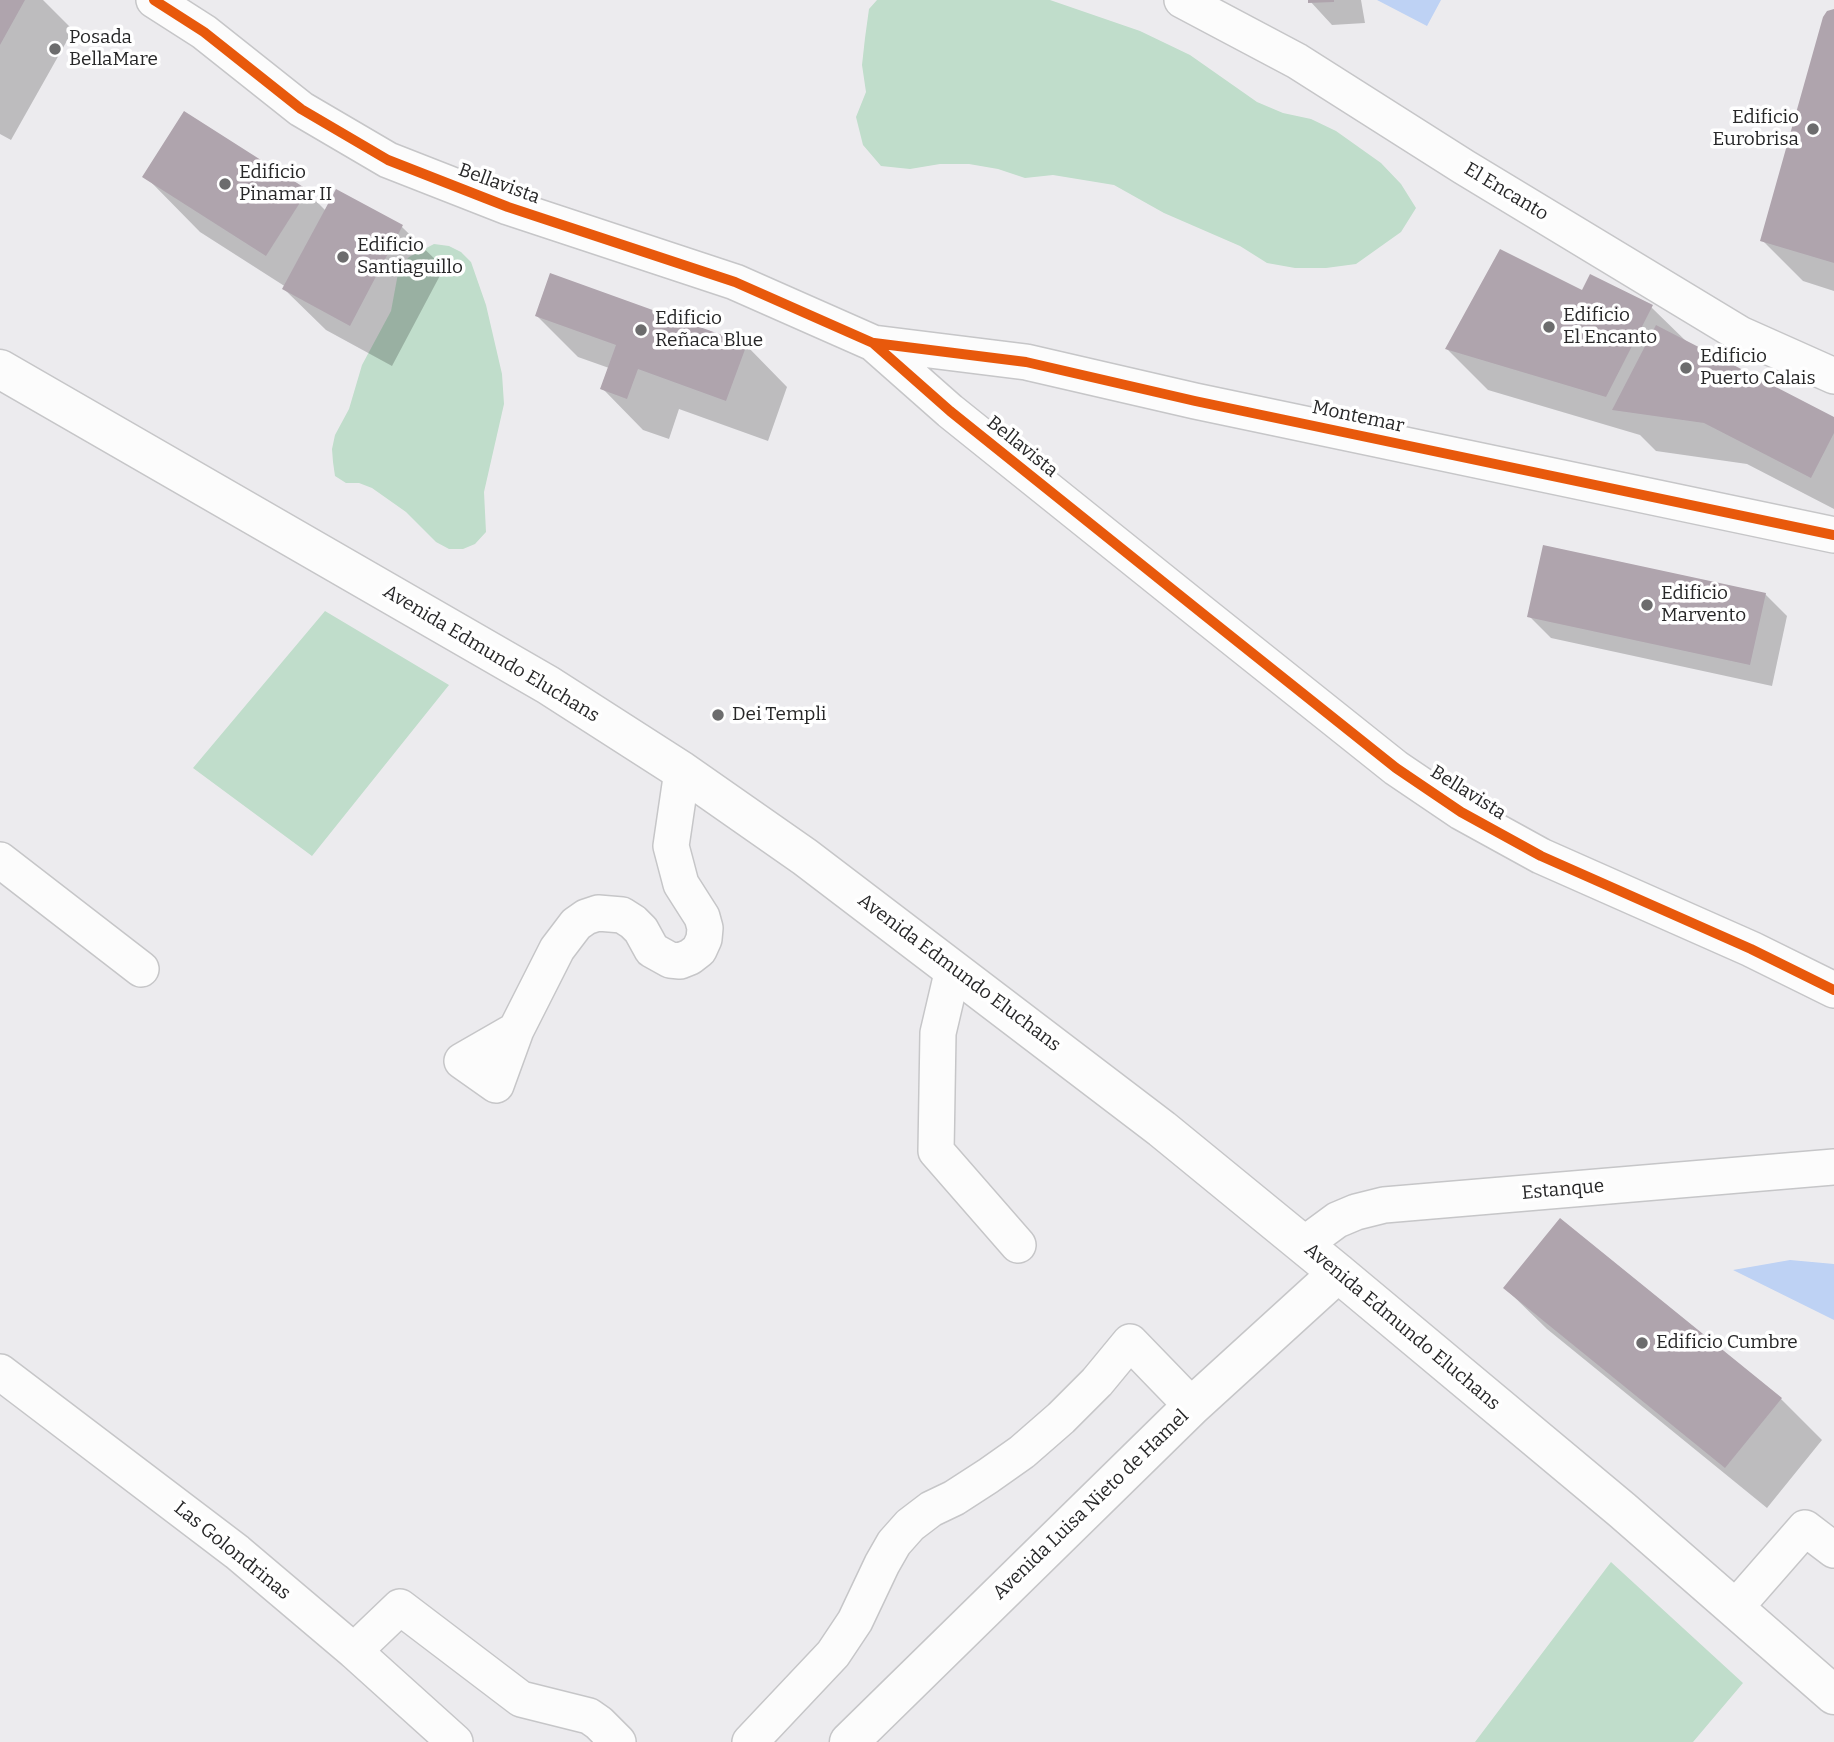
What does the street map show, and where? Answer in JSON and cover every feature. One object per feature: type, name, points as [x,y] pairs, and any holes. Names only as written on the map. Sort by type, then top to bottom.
[{"type":"main road","name":"Avenida Edmundo Eluchans","points":[[0,369],[548,685],[682,771],[805,857],[1162,1129],[1622,1510],[1834,1695]]},
{"type":"main road","name":"Avenida Luisa Nieto de Hamel","points":[[849,1742],[1192,1406],[1338,1273]]},
{"type":"street","name":"Bellavista","points":[[154,0],[204,32],[302,109],[388,160],[508,207],[735,282],[873,343],[950,411],[1224,632],[1396,768],[1461,812],[1541,856],[1751,949],[1834,990]]},
{"type":"street","name":"El Encanto","points":[[1182,0],[1297,61],[1740,334],[1834,376]]},
{"type":"street","name":"Montemar","points":[[873,343],[1026,362],[1208,404],[1834,535]]},
{"type":"street","points":[[516,1030],[558,949],[576,924],[586,917],[598,913],[622,915],[641,930],[652,950],[670,960],[680,961],[699,950],[705,928],[702,916],[681,884],[671,846],[682,771]]},
{"type":"street","points":[[0,860],[141,969]]},
{"type":"street","points":[[953,969],[938,1033],[936,1151],[1018,1245]]},
{"type":"street","name":"Estanque","points":[[1303,1245],[1337,1220],[1384,1205],[1834,1167]]},
{"type":"street","points":[[750,1742],[833,1654],[855,1622],[894,1543],[911,1525],[931,1509],[954,1498],[1022,1452],[1061,1419],[1130,1342],[1192,1406]]},
{"type":"street","name":"Las Golondrinas","points":[[0,1372],[237,1552],[354,1651],[455,1742]]},
{"type":"street","points":[[1735,1608],[1805,1528],[1834,1549]]},
{"type":"street","points":[[354,1651],[400,1607],[521,1699],[589,1716],[618,1742]]},
{"type":"green space","points":[[877,0],[1050,0],[1140,31],[1190,55],[1257,102],[1283,113],[1311,119],[1336,131],[1381,163],[1401,184],[1416,208],[1401,232],[1356,264],[1295,268],[1267,263],[1240,246],[1164,213],[1114,185],[1053,175],[1025,178],[998,169],[969,164],[940,164],[910,169],[881,166],[863,145],[856,117],[866,92],[862,65],[869,9]]},
{"type":"green space","points":[[434,244],[449,246],[461,252],[471,262],[486,305],[502,374],[504,404],[484,492],[486,532],[475,544],[463,549],[449,549],[436,542],[406,512],[372,488],[359,483],[346,483],[335,476],[333,462],[335,435],[349,409],[362,365],[391,311],[399,268],[409,257]]},
{"type":"green space","points":[[325,611],[449,685],[312,856],[193,768]]},
{"type":"green space","points":[[1611,1562],[1743,1683],[1693,1742],[1475,1742]]},
{"type":"water","points":[[1377,0],[1441,0],[1427,26]]},
{"type":"water","points":[[1790,1260],[1834,1264],[1834,1320],[1733,1270]]},
{"type":"building","points":[[0,0],[25,0],[0,45]]},
{"type":"building","points":[[1308,0],[1334,0],[1334,2],[1308,3]]},
{"type":"building","name":"Edificio Eurobrisa","points":[[1834,9],[1834,263],[1760,241],[1823,17],[1827,11]]},
{"type":"building","name":"Edificio Pinamar II","points":[[184,111],[308,190],[266,256],[142,177]]},
{"type":"building","name":"Edificio Santiaguillo","points":[[336,189],[403,225],[350,326],[282,289]]},
{"type":"building","name":"Edificio El Encanto","points":[[1500,249],[1582,290],[1590,274],[1653,305],[1606,397],[1445,349]]},
{"type":"building","name":"Edificio Reñaca Blue","points":[[550,273],[747,344],[726,401],[638,369],[627,399],[600,389],[616,345],[535,316]]},
{"type":"building","name":"Edificio Puerto Calais","points":[[1656,325],[1834,417],[1834,433],[1811,478],[1704,423],[1612,410]]},
{"type":"building","name":"Edificio Marvento","points":[[1543,545],[1766,593],[1750,665],[1527,617]]},
{"type":"building","name":"Edificio Cumbre","points":[[1560,1218],[1782,1398],[1725,1468],[1503,1288]]},
{"type":"cycle path","points":[[154,0],[204,32],[301,109],[388,160],[508,207],[735,282],[873,343],[950,411],[1396,768],[1461,812],[1541,856],[1751,949],[1834,990]]},
{"type":"cycle path","points":[[874,343],[1026,362],[1195,401],[1834,535]]},
{"type":"place","name":"Posada BellaMare","points":[[55,49]]},
{"type":"place","name":"Edificio Eurobrisa","points":[[1813,129]]},
{"type":"place","name":"Edificio Pinamar II","points":[[225,184]]},
{"type":"place","name":"Edificio Santiaguillo","points":[[343,257]]},
{"type":"place","name":"Edificio El Encanto","points":[[1549,327]]},
{"type":"place","name":"Edificio Reñaca Blue","points":[[641,330]]},
{"type":"place","name":"Edificio Puerto Calais","points":[[1686,368]]},
{"type":"place","name":"Edificio Marvento","points":[[1647,605]]},
{"type":"place","name":"Dei Templi","points":[[718,715]]},
{"type":"place","name":"Edificio Cumbre","points":[[1642,1343]]}]
